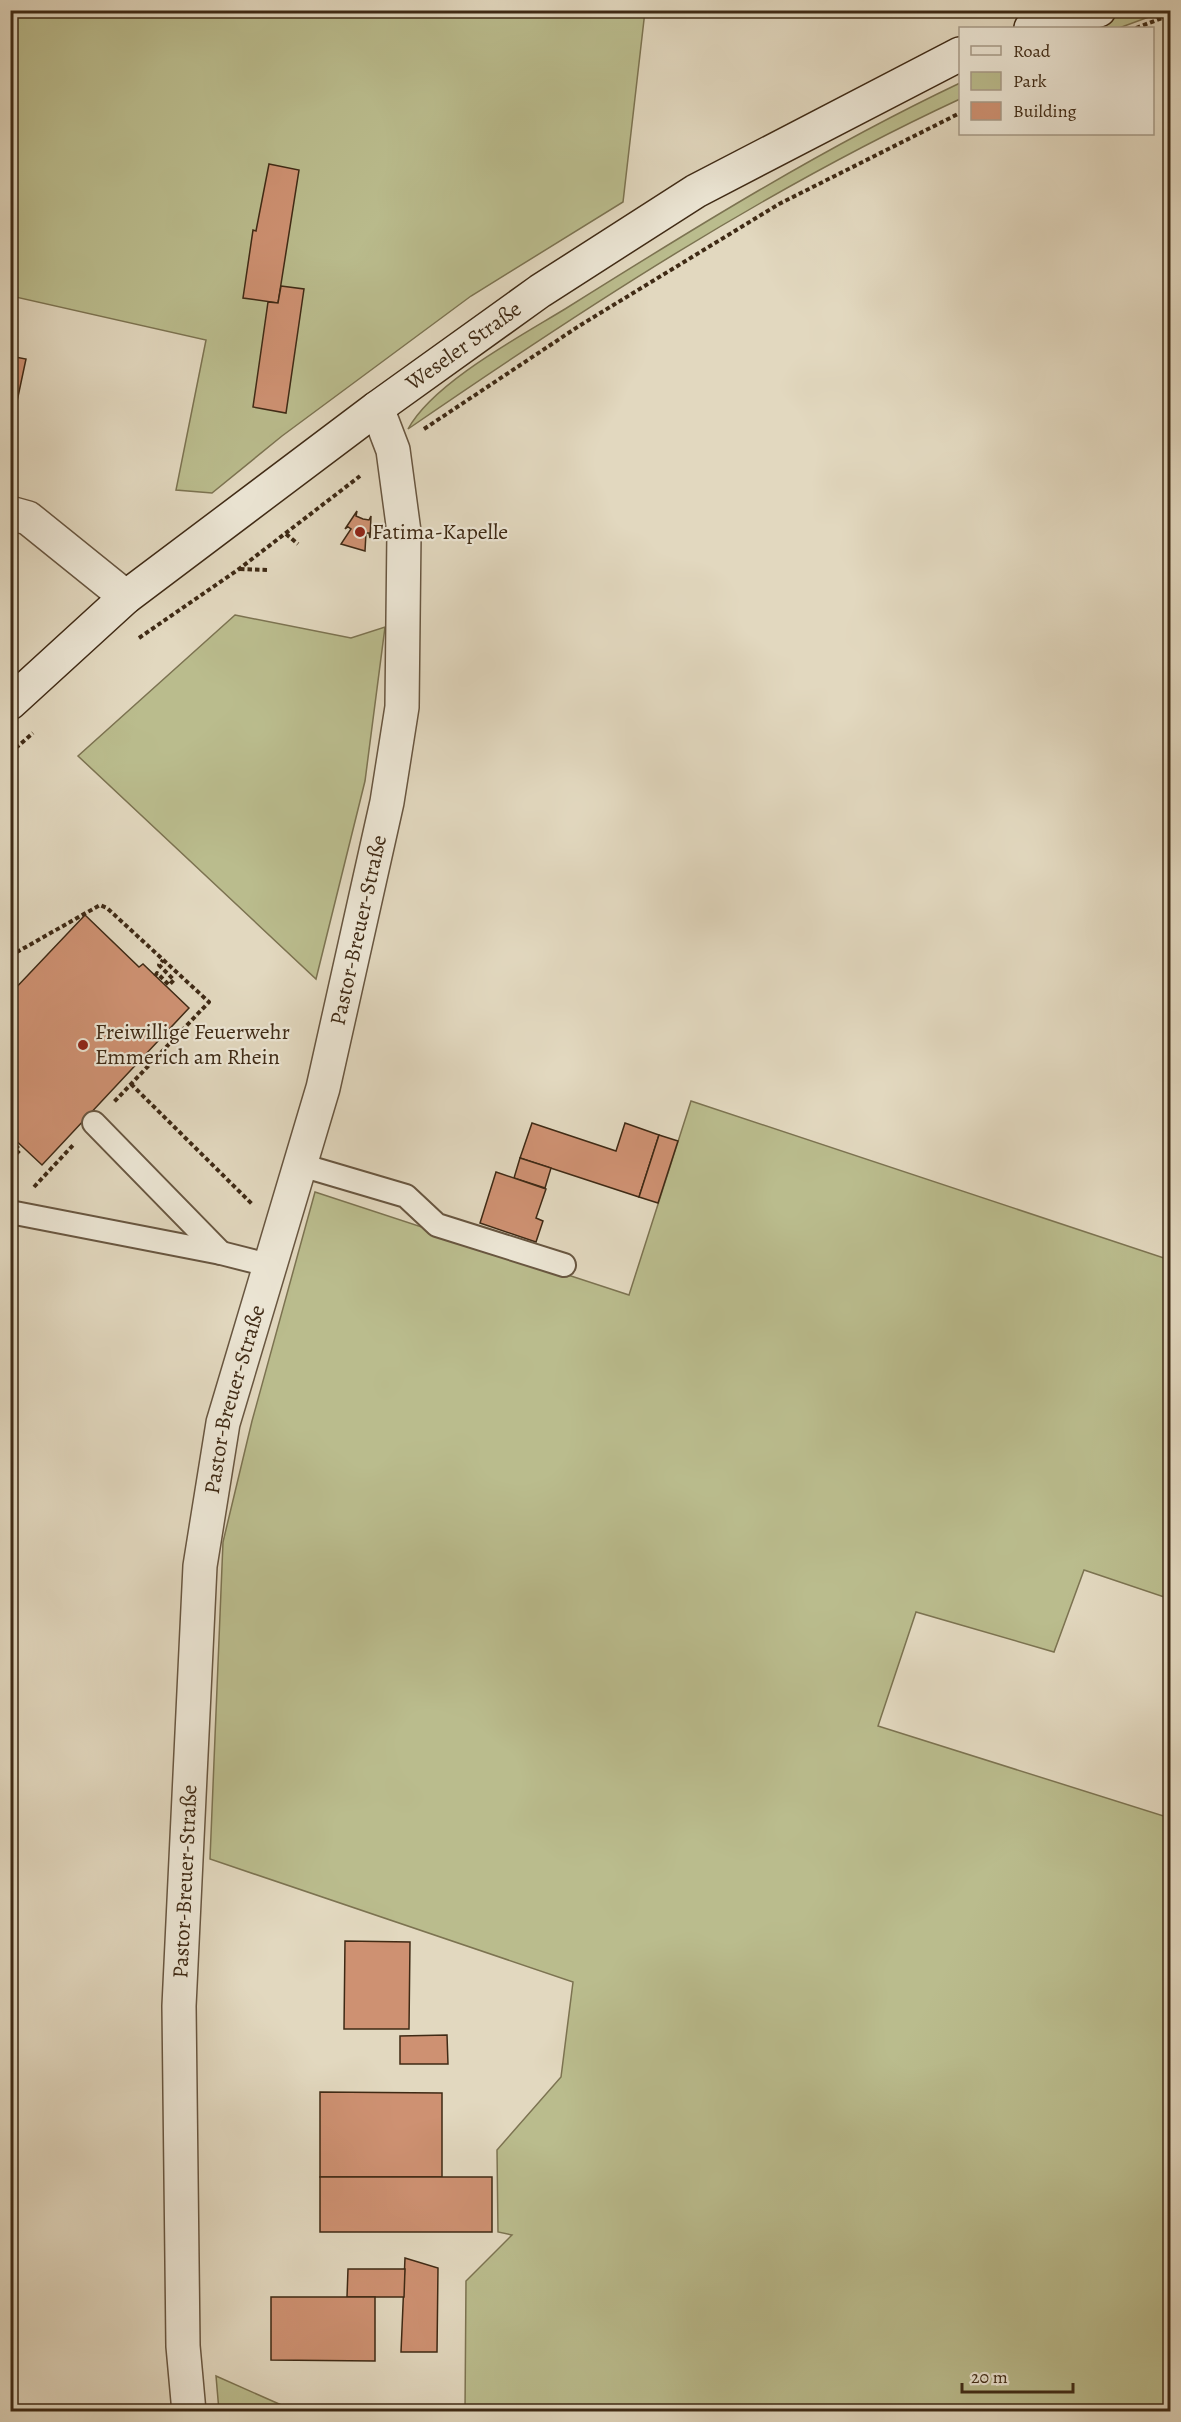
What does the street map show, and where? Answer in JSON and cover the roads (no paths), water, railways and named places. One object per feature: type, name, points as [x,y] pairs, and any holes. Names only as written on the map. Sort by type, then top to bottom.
[{"type":"street","points":[[1028,27],[1051,10]]},
{"type":"street","points":[[1035,27],[1099,10]]},
{"type":"street","name":"Weseler Straße","points":[[10,703],[126,597],[377,408],[540,291],[696,191],[959,55]]},
{"type":"street","name":"Pastor-Breuer-Straße","points":[[189,2412],[183,2346],[179,2006],[200,1566],[224,1423],[323,1088],[387,802],[402,707],[404,532],[393,450],[377,408]]},
{"type":"street","points":[[10,513],[28,518],[126,597]]},
{"type":"lane","points":[[94,1123],[220,1253]]},
{"type":"lane","points":[[301,1165],[406,1196],[437,1226],[564,1265]]},
{"type":"lane","points":[[10,1212],[220,1253],[272,1266]]},
{"type":"place","name":"Fatima-Kapelle","points":[[360,532]]},
{"type":"place","name":"Freiwillige Feuerwehr Emmerich am Rhein","points":[[83,1045]]}]
